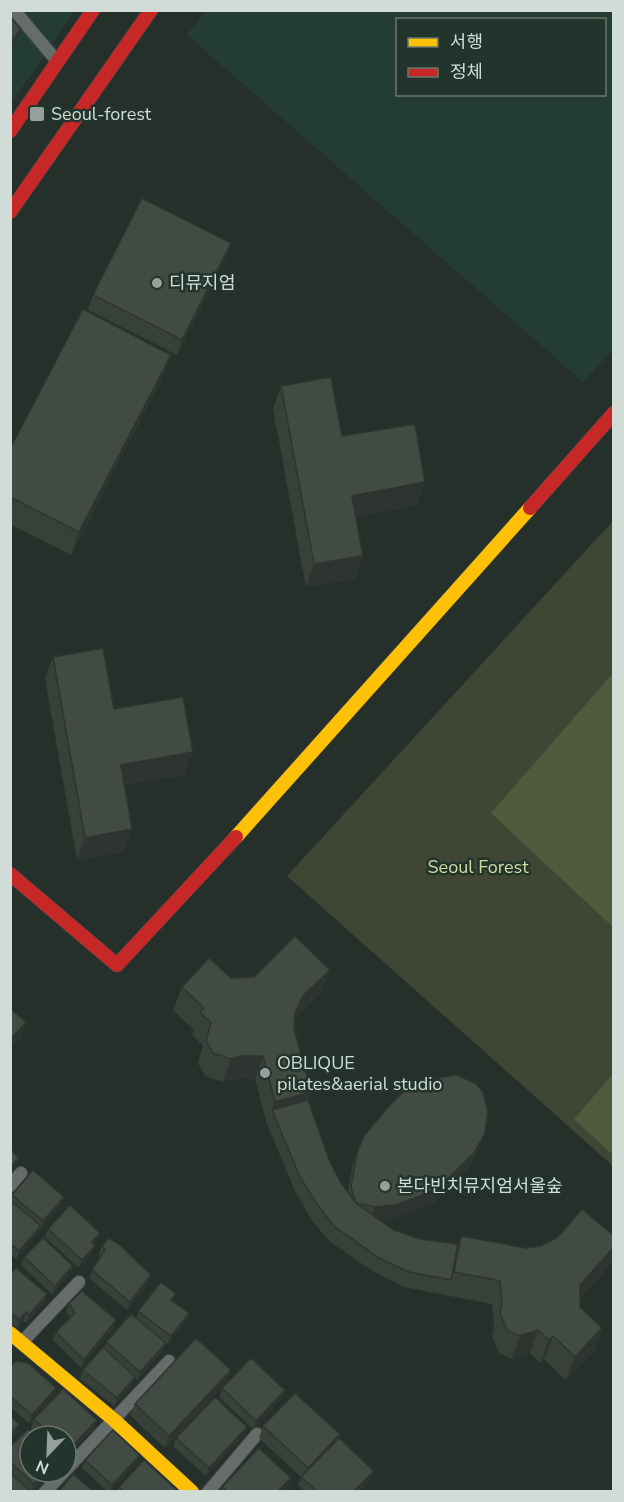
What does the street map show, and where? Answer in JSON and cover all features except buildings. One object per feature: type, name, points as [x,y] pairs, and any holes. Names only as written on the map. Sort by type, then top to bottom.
[{"type":"street","points":[[10,131],[59,63],[93,10]]},
{"type":"street","points":[[10,212],[151,10]]},
{"type":"street","points":[[10,874],[117,965],[253,818],[614,413]]},
{"type":"street","points":[[10,1333],[114,1420],[192,1491]]},
{"type":"lane","points":[[14,10],[59,63]]},
{"type":"lane","points":[[10,1186],[21,1173]]},
{"type":"lane","points":[[10,1354],[80,1282]]},
{"type":"lane","points":[[78,1457],[170,1362]]},
{"type":"lane","points":[[208,1491],[257,1434]]},
{"type":"shaded area","points":[[11,11],[75,11],[11,103]]},
{"type":"shaded area","points":[[205,11],[613,11],[613,350],[583,382],[187,35]]},
{"type":"shaded area","points":[[613,673],[613,927],[491,813]]},
{"type":"shaded area","points":[[613,1074],[613,1155],[574,1119]]},
{"type":"green space","name":"Seoul Forest","points":[[613,521],[613,1166],[287,876]]},
{"type":"traffic: slow","points":[[236,837],[530,508]]},
{"type":"traffic: slow","points":[[10,1333],[114,1420],[192,1492]]},
{"type":"traffic: jam","points":[[10,131],[93,10]]},
{"type":"traffic: jam","points":[[10,212],[151,10]]},
{"type":"traffic: jam","points":[[530,508],[614,413]]},
{"type":"traffic: jam","points":[[10,874],[117,965],[236,837]]},
{"type":"place","name":"Seoul-forest","points":[[37,114]]},
{"type":"place","name":"디뮤지엄","points":[[157,283]]},
{"type":"place","name":"OBLIQUE pilates&aerial studio","points":[[265,1073]]},
{"type":"place","name":"본다빈치뮤지엄서울숲","points":[[385,1186]]}]
